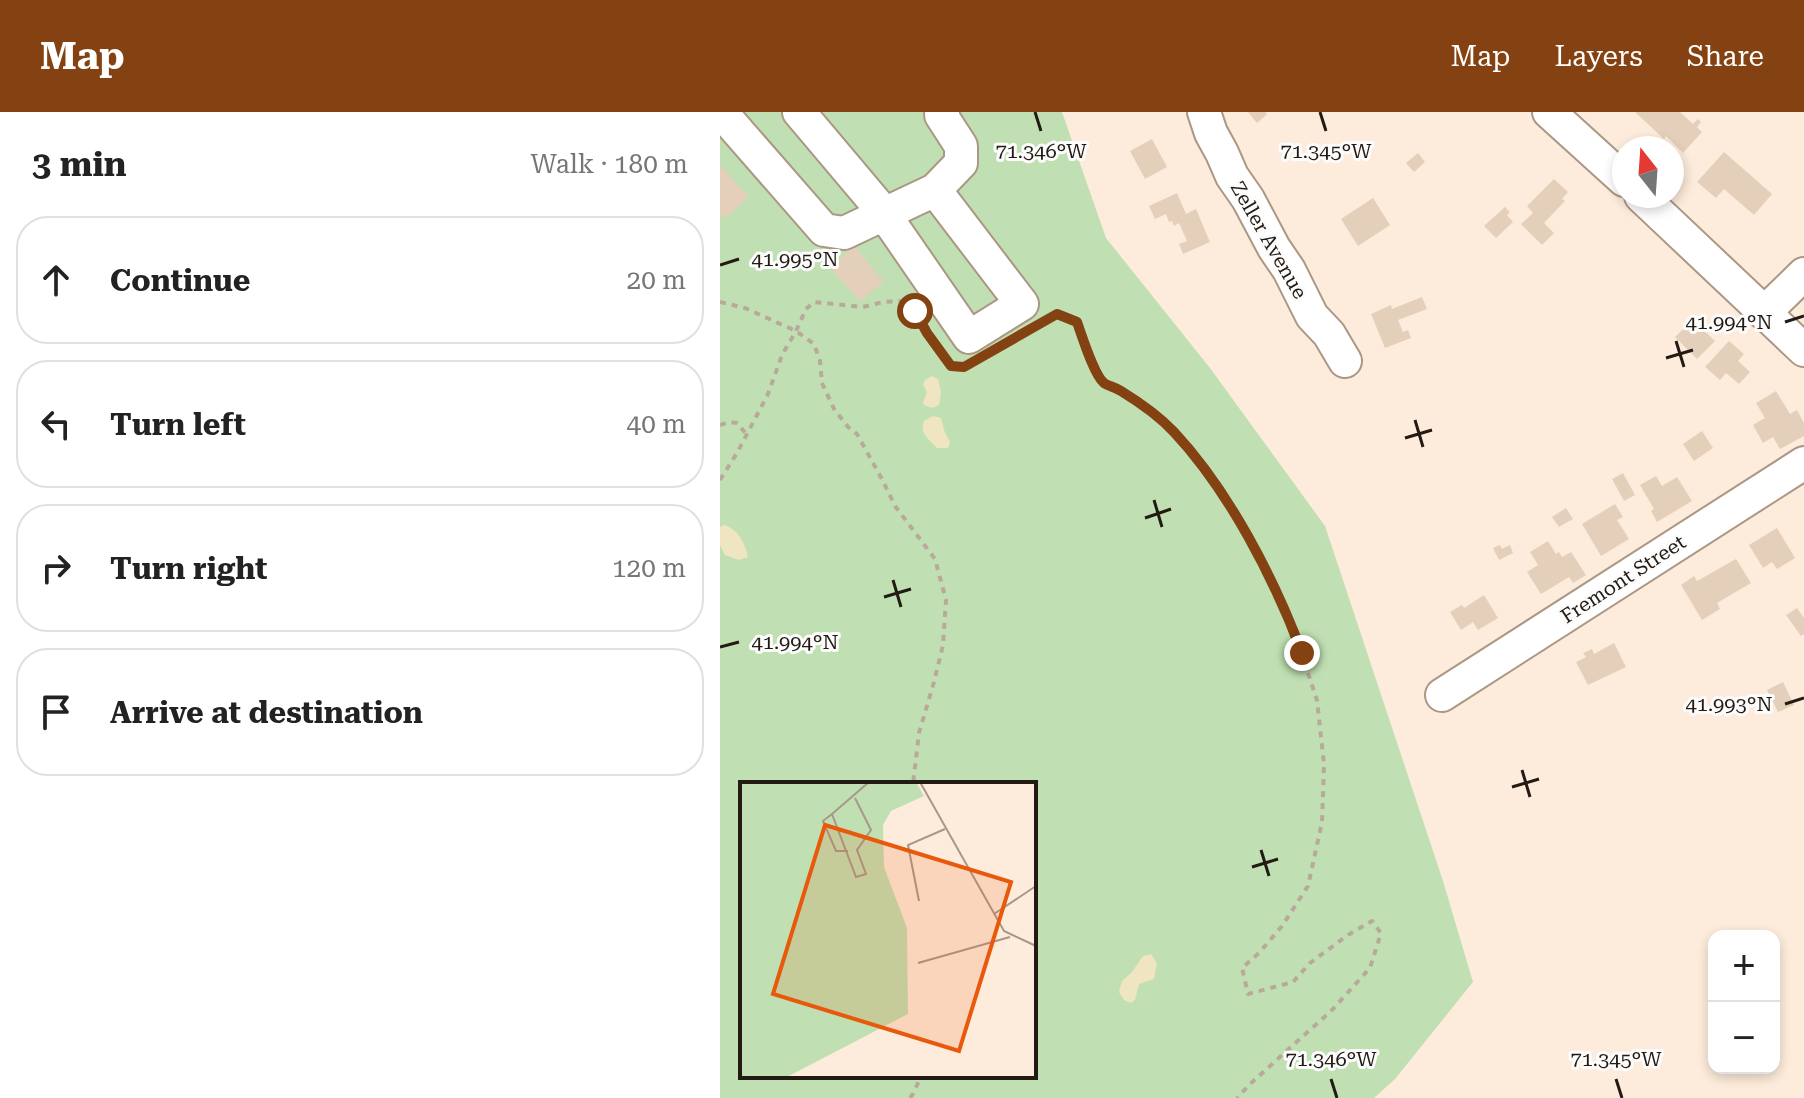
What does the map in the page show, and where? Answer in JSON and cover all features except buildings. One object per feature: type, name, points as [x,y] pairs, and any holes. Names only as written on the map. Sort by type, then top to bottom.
[{"type":"street","points":[[721,112],[824,230],[844,233],[935,190],[961,163],[961,146],[941,115],[943,112]]},
{"type":"street","points":[[799,112],[884,215],[969,337],[1022,304],[935,190]]},
{"type":"street","name":"Zeller Avenue","points":[[1204,112],[1232,176],[1289,270],[1312,316],[1329,334],[1345,361]]},
{"type":"street","points":[[1549,112],[1612,169]]},
{"type":"street","points":[[1654,208],[1804,350]]},
{"type":"street","points":[[1764,313],[1804,274]]},
{"type":"street","name":"Fremont Street","points":[[1442,695],[1804,463]]},
{"type":"path","points":[[720,480],[768,394],[782,355],[806,309],[814,302],[863,307],[900,301],[915,311],[951,366],[964,367],[977,360]]},
{"type":"path","points":[[720,302],[745,308],[796,331],[814,344],[820,361],[822,383],[834,409],[857,434],[895,506],[935,559],[946,600],[943,645],[919,733],[913,782]]},
{"type":"path","points":[[1036,325],[1057,314],[1077,322],[1097,374],[1105,384],[1118,389],[1172,429],[1196,458],[1241,527],[1275,589],[1293,629],[1317,700],[1324,764],[1323,808],[1308,886],[1282,926],[1242,968],[1248,994],[1293,982],[1310,963],[1372,921],[1381,933],[1370,968],[1332,1010],[1237,1098]]},
{"type":"path","points":[[720,425],[737,423],[747,435]]},
{"type":"path","points":[[910,1098],[920,1078]]},
{"type":"green space","points":[[720,112],[1062,112],[1106,238],[1210,368],[1325,526],[1443,881],[1473,982],[1395,1079],[1374,1098],[720,1098]]},
{"type":"sand","points":[[932,376],[938,379],[941,392],[939,405],[932,408],[924,405],[927,392],[923,385]]},
{"type":"sand","points":[[933,416],[941,418],[950,442],[948,448],[937,448],[924,433],[924,421]]},
{"type":"sand","points":[[724,525],[740,537],[748,557],[739,560],[725,555],[720,545],[720,527]]},
{"type":"sand","points":[[1151,954],[1157,963],[1154,979],[1139,984],[1135,1000],[1131,1003],[1124,1000],[1119,992],[1122,981],[1143,956]]},
{"type":"route","points":[[915,311],[951,366],[964,367],[1057,314],[1077,322],[1097,374],[1105,384],[1118,389],[1172,429],[1219,490],[1275,589],[1302,653]]}]
